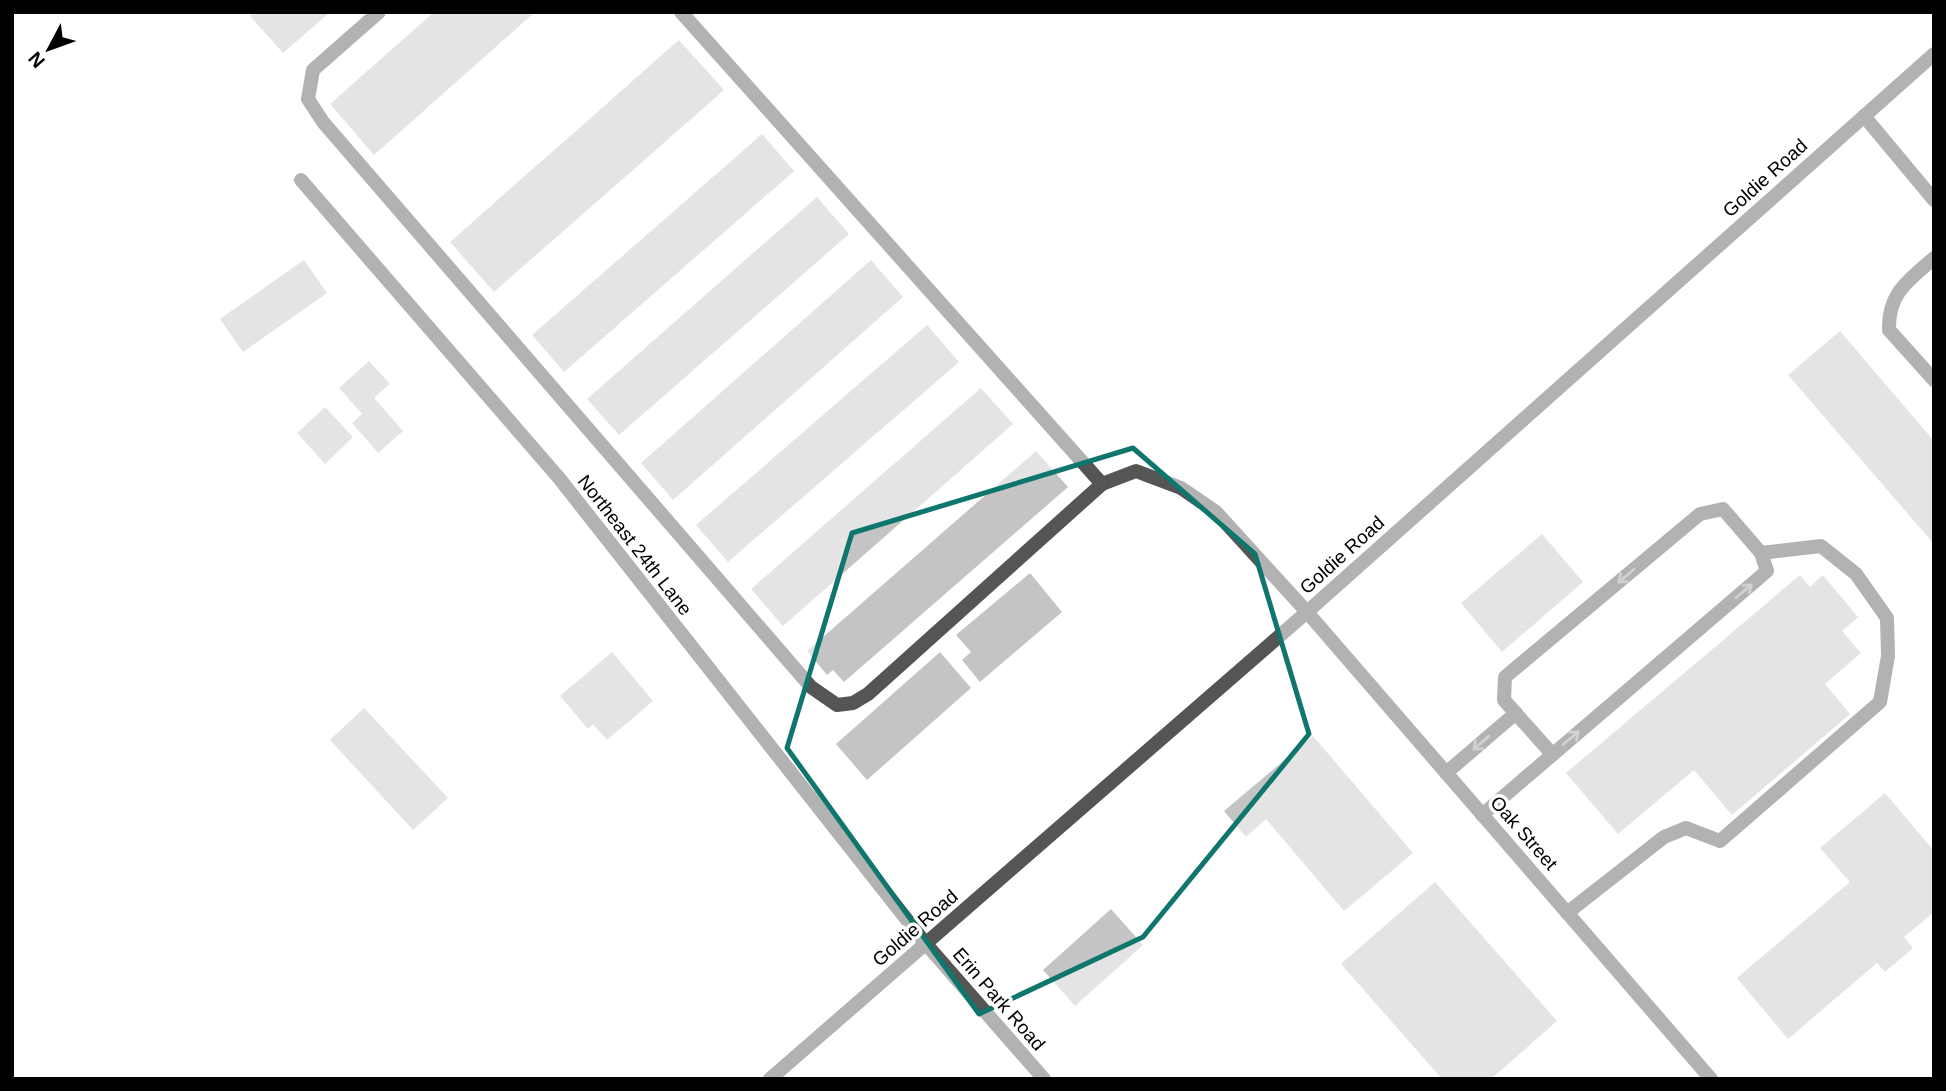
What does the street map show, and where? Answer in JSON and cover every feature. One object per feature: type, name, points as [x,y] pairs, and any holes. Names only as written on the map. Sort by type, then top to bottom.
[{"type":"street","points":[[379,12],[313,70],[308,99],[323,122],[811,687],[837,705],[853,703],[868,694],[1102,484],[681,12]]},
{"type":"street","name":"Goldie Road","points":[[770,1079],[1307,612],[1934,54]]},
{"type":"street","points":[[1864,116],[1934,200]]},
{"type":"street","name":"Northeast 24th Lane","points":[[301,180],[559,478],[926,944]]},
{"type":"street","points":[[1934,258],[1898,291],[1889,313],[1889,330],[1934,380]]},
{"type":"street","name":"Oak Street","points":[[1102,484],[1136,471],[1181,488],[1216,512],[1307,612],[1711,1079]]},
{"type":"street","points":[[1482,815],[1767,571],[1761,553],[1723,509],[1700,514],[1505,677],[1504,700],[1552,754]]},
{"type":"street","points":[[1567,913],[1664,837],[1686,828],[1720,841],[1880,702],[1888,656],[1888,618],[1856,574],[1821,546],[1761,553]]},
{"type":"street","points":[[1446,774],[1516,713]]},
{"type":"street","name":"Erin Park Road","points":[[926,944],[1044,1079]]},
{"type":"highlighted area","points":[[1133,448],[1255,554],[1309,734],[1143,937],[979,1014],[787,748],[852,533]]},
{"type":"building","points":[[254,12],[330,12],[283,53],[250,16]]},
{"type":"building","points":[[434,12],[535,12],[374,155],[330,104]]},
{"type":"building","points":[[679,40],[724,90],[494,292],[450,242]]},
{"type":"building","points":[[762,134],[794,171],[564,372],[532,335]]},
{"type":"building","points":[[817,197],[849,234],[619,435],[587,399]]},
{"type":"building","points":[[304,260],[327,293],[243,352],[220,319]]},
{"type":"building","points":[[871,260],[903,297],[673,500],[641,463]]},
{"type":"building","points":[[927,325],[959,362],[728,562],[696,525]]},
{"type":"building","points":[[1840,331],[1934,441],[1934,544],[1788,375]]},
{"type":"building","points":[[369,361],[390,384],[374,398],[403,431],[378,453],[352,423],[362,414],[339,388]]},
{"type":"building","points":[[981,388],[1013,424],[783,626],[751,589]]},
{"type":"building","points":[[325,407],[353,437],[325,464],[297,433]]},
{"type":"building","points":[[1036,451],[1068,487],[844,682],[833,670],[827,675],[807,651]]},
{"type":"building","points":[[1542,534],[1583,582],[1502,652],[1461,603]]},
{"type":"building","points":[[1030,573],[1062,612],[980,682],[962,660],[971,652],[956,635]]},
{"type":"building","points":[[1800,575],[1810,587],[1823,575],[1858,617],[1842,631],[1861,653],[1825,684],[1850,714],[1732,815],[1694,770],[1618,834],[1566,773]]},
{"type":"building","points":[[612,652],[653,701],[607,740],[593,724],[588,729],[560,696]]},
{"type":"building","points":[[940,652],[971,688],[867,780],[836,744]]},
{"type":"building","points":[[364,708],[448,798],[413,830],[330,740]]},
{"type":"building","points":[[1313,736],[1413,853],[1344,911],[1266,819],[1246,837],[1224,811]]},
{"type":"building","points":[[1885,793],[1934,851],[1934,912],[1904,937],[1913,948],[1885,972],[1877,963],[1788,1039],[1737,978],[1850,882],[1820,848]]},
{"type":"building","points":[[1435,882],[1557,1021],[1491,1079],[1442,1079],[1341,964]]},
{"type":"building","points":[[1111,909],[1143,945],[1075,1006],[1043,970]]}]
